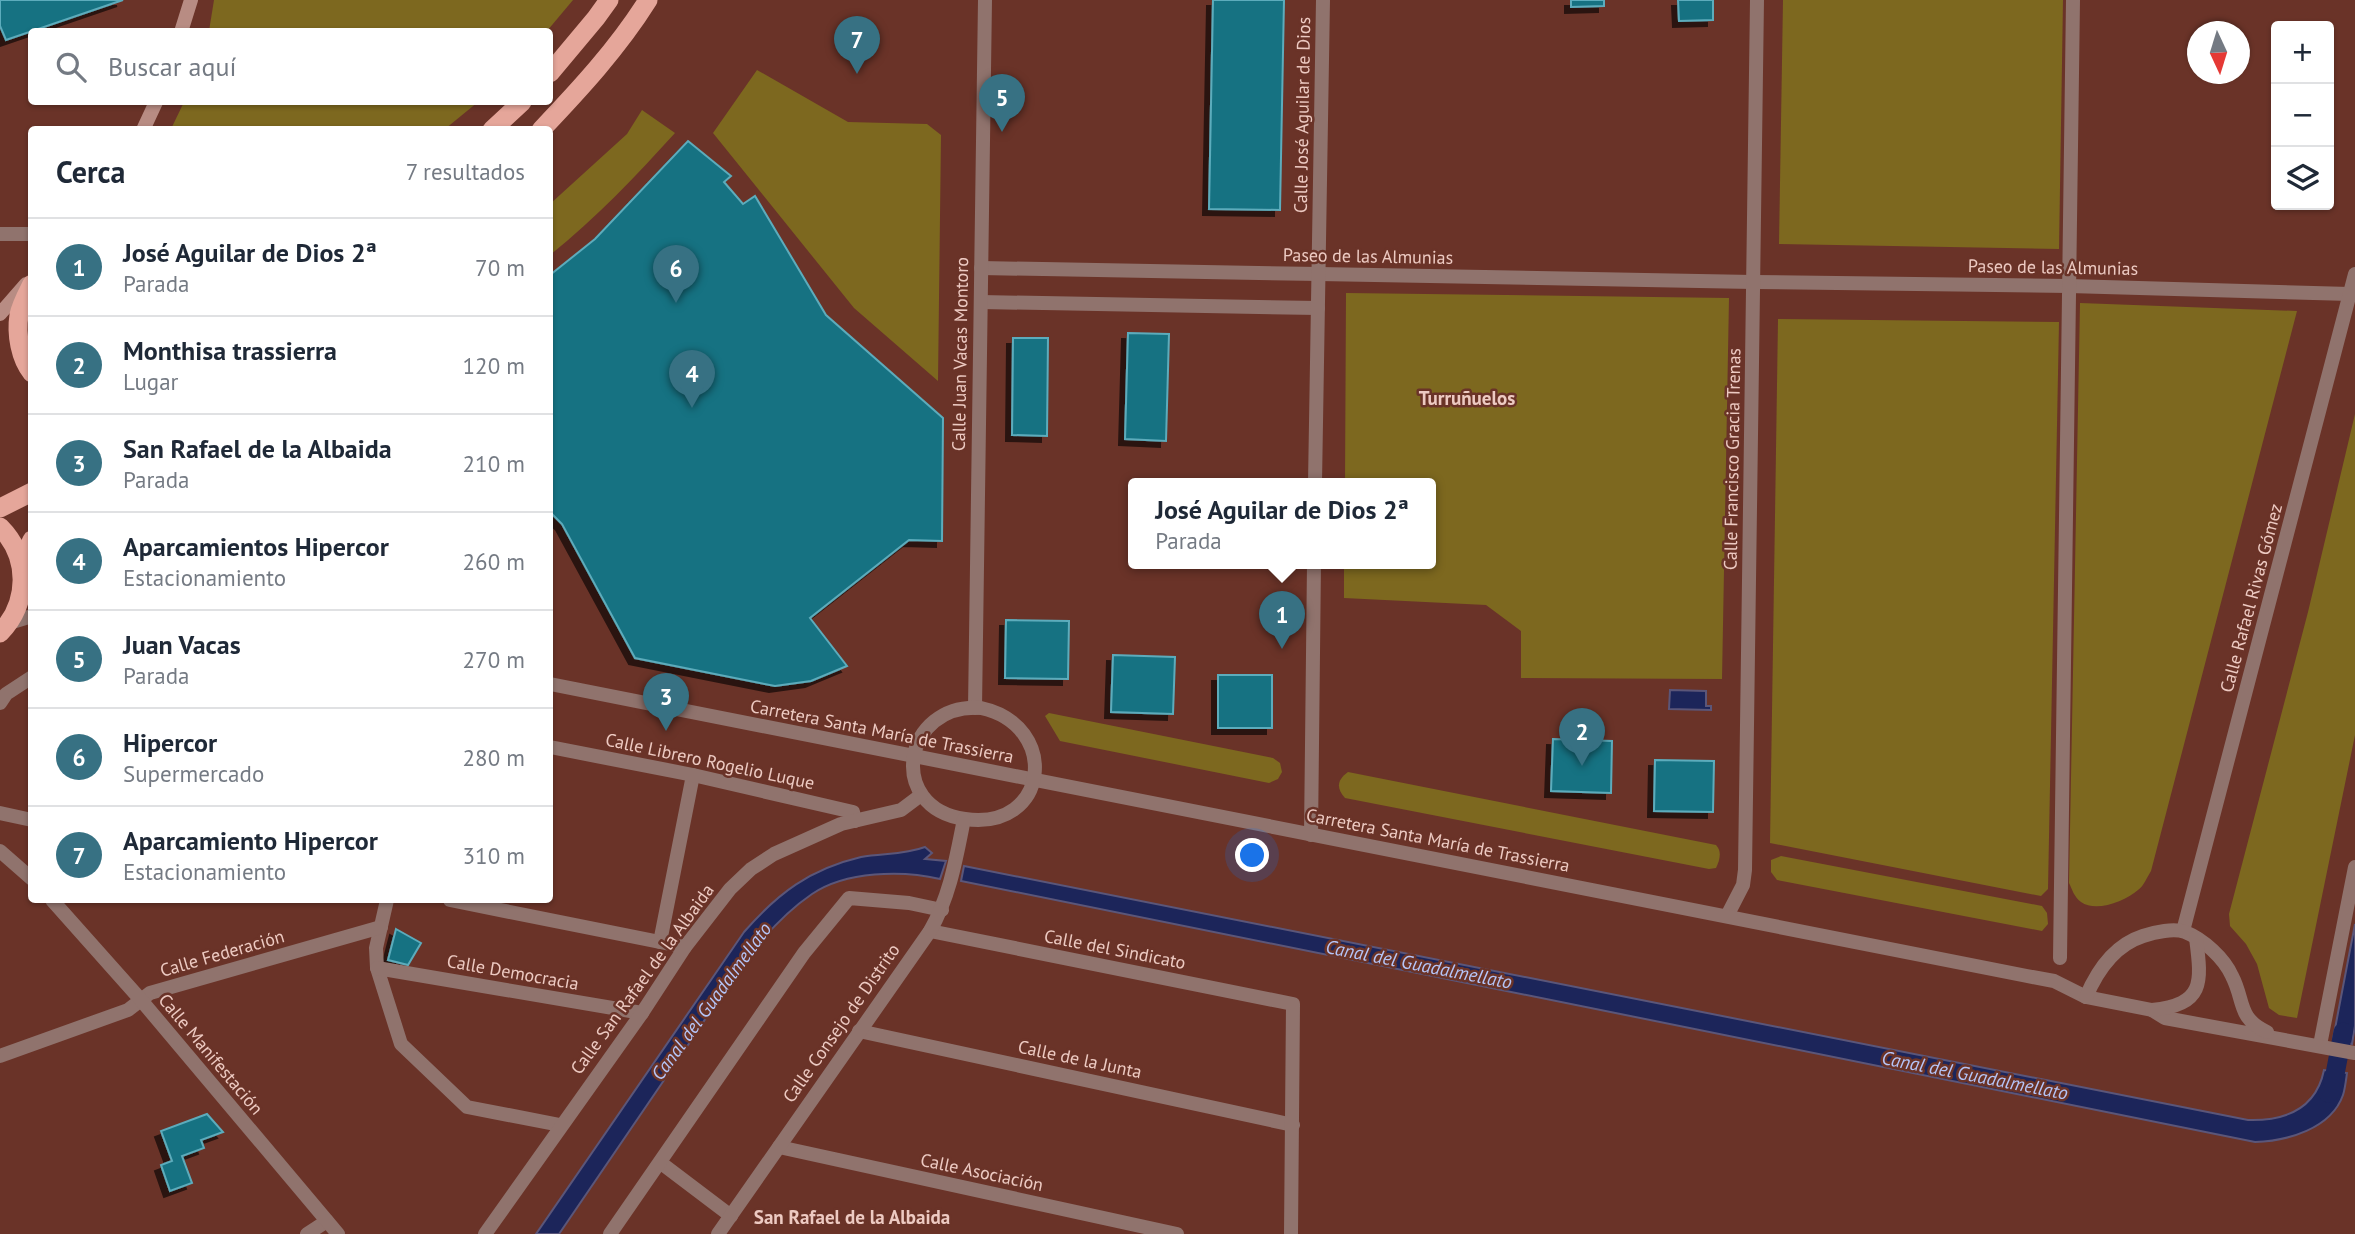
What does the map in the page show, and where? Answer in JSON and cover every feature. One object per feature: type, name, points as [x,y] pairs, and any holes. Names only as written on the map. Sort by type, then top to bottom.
[{"type":"highway","points":[[553,69],[609,0]]},
{"type":"highway","points":[[545,126],[607,55],[648,0]]},
{"type":"highway","points":[[496,126],[519,105]]},
{"type":"highway","points":[[28,293],[19,314],[19,330],[20,350],[28,368]]},
{"type":"highway","points":[[0,508],[28,494]]},
{"type":"highway","points":[[0,527],[12,542],[25,570],[19,604],[4,628]]},
{"type":"main road","points":[[182,28],[191,0]]},
{"type":"main road","points":[[145,126],[155,105]]},
{"type":"main road","points":[[0,314],[28,282]]},
{"type":"street","name":"Calle Juan Vacas Montoro","points":[[975,708],[985,0]]},
{"type":"street","name":"Calle José Aguilar de Dios","points":[[1315,478],[1323,0]]},
{"type":"street","name":"Calle Francisco Gracia Trenas","points":[[1727,916],[1743,885],[1745,870],[1757,0]]},
{"type":"street","points":[[2060,958],[2073,0]]},
{"type":"street","points":[[0,234],[28,234]]},
{"type":"street","name":"Paseo de las Almunias","points":[[981,268],[2069,286],[2350,294]]},
{"type":"street","name":"Calle Rafael Rivas Gómez","points":[[2152,1010],[2183,1003],[2194,995],[2199,979],[2189,935],[2355,274]]},
{"type":"street","points":[[981,302],[1318,308]]},
{"type":"street","points":[[1311,835],[1314,569]]},
{"type":"street","points":[[4,628],[28,618]]},
{"type":"street","points":[[0,703],[6,694],[28,680]]},
{"type":"street","name":"Carretera Santa María de Trassierra","points":[[553,685],[2054,981],[2086,997],[2152,1010],[2165,1018],[2355,1052]]},
{"type":"street","points":[[975,708],[1001,715],[1022,732],[1034,757],[1034,780],[1026,800],[1012,811],[986,820],[964,819],[943,812],[921,795],[912,772],[913,756],[919,739],[930,725],[950,712],[975,708]]},
{"type":"street","name":"Calle Librero Rogelio Luque","points":[[553,748],[693,775],[853,812],[855,821]]},
{"type":"street","points":[[660,942],[693,775]]},
{"type":"street","name":"Calle San Rafael de la Albaida","points":[[485,1234],[642,1013],[685,947],[730,889],[751,869],[774,854],[841,824],[901,810],[921,795]]},
{"type":"street","points":[[1,817],[28,820]]},
{"type":"street","name":"Calle Consejo de Distrito","points":[[718,1234],[930,931],[951,886],[964,819]]},
{"type":"street","points":[[0,851],[28,876]]},
{"type":"street","points":[[2318,1045],[2355,867]]},
{"type":"street","points":[[610,1234],[804,953],[849,898],[909,903],[942,910]]},
{"type":"street","name":"Calle Manifestación","points":[[55,903],[141,1000],[338,1234]]},
{"type":"street","points":[[386,903],[376,948],[377,968],[401,1044],[467,1108],[560,1125]]},
{"type":"street","points":[[465,903],[685,947]]},
{"type":"street","name":"Calle Federación","points":[[0,1056],[128,1010],[150,993],[381,927]]},
{"type":"street","name":"Calle del Sindicato","points":[[930,931],[1293,1004],[1293,1125]]},
{"type":"street","points":[[2086,997],[2094,978],[2109,958],[2132,940],[2154,933],[2189,935],[2221,960],[2231,972],[2241,1008],[2248,1019],[2255,1026],[2275,1036]]},
{"type":"street","name":"Calle Democracia","points":[[377,968],[642,1013]]},
{"type":"street","name":"Calle de la Junta","points":[[859,1031],[1293,1125]]},
{"type":"street","points":[[1291,1234],[1293,1125]]},
{"type":"street","name":"Calle Asociación","points":[[779,1147],[1177,1234]]},
{"type":"street","points":[[661,1163],[730,1216]]},
{"type":"street","points":[[307,1234],[327,1221]]},
{"type":"shaded area","points":[[214,0],[573,0],[550,28],[209,28]]},
{"type":"shaded area","points":[[1783,0],[2063,0],[2059,249],[1779,244]]},
{"type":"shaded area","points":[[757,70],[848,122],[927,124],[941,135],[938,381],[854,308],[713,133]]},
{"type":"shaded area","points":[[183,105],[474,105],[449,126],[172,126]]},
{"type":"shaded area","points":[[642,110],[675,133],[615,197],[553,252],[553,201],[627,134]]},
{"type":"shaded area","points":[[1346,293],[1729,298],[1722,679],[1521,678],[1521,631],[1486,605],[1344,598],[1344,569],[1436,569],[1436,478],[1345,478]]},
{"type":"shaded area","points":[[2080,303],[2297,311],[2151,871],[2142,886],[2132,894],[2118,902],[2102,906],[2087,905],[2079,900],[2069,883]]},
{"type":"shaded area","points":[[1778,319],[2059,322],[2048,889],[2041,896],[1770,843]]},
{"type":"shaded area","points":[[2355,414],[2355,735],[2297,1018],[2279,1015],[2269,1008],[2257,964],[2246,944],[2230,926],[2229,914],[2308,612]]},
{"type":"shaded area","points":[[1049,713],[1273,758],[1280,763],[1282,772],[1278,779],[1269,783],[1060,741],[1045,716]]},
{"type":"shaded area","points":[[1348,772],[1716,845],[1719,859],[1716,868],[1709,869],[1345,798],[1339,784]]},
{"type":"shaded area","points":[[1781,856],[2042,906],[2047,913],[2048,924],[2042,931],[1777,880],[1771,872],[1771,860]]},
{"type":"water","points":[[1670,690],[1706,691],[1706,706],[1711,706],[1711,710],[1669,709]]},
{"type":"water","points":[[925,847],[932,853],[925,859],[946,861],[940,879],[909,874],[874,874],[841,881],[812,894],[775,926],[743,964],[559,1234],[536,1234],[744,932],[769,906],[796,884],[826,868],[861,857],[901,853]]},
{"type":"water","points":[[964,866],[2248,1120],[2275,1118],[2297,1110],[2314,1094],[2324,1070],[2347,1073],[2343,1095],[2329,1117],[2294,1136],[2255,1142],[961,881]]},
{"type":"water","points":[[2355,924],[2355,1026],[2352,1044],[2333,1039]]},
{"type":"building","points":[[0,0],[123,0],[41,28],[28,28],[28,32],[6,40],[0,26]]},
{"type":"building","points":[[1213,0],[1284,0],[1280,210],[1209,209]]},
{"type":"building","points":[[1571,0],[1604,0],[1604,6],[1571,7]]},
{"type":"building","points":[[1678,0],[1713,0],[1713,20],[1679,21]]},
{"type":"building","points":[[688,141],[731,176],[724,182],[743,204],[755,196],[826,315],[943,418],[942,541],[909,540],[810,618],[847,666],[811,681],[775,686],[635,658],[562,524],[553,515],[553,273],[595,239]]},
{"type":"building","points":[[1128,333],[1169,334],[1166,441],[1125,439]]},
{"type":"building","points":[[1013,338],[1048,338],[1047,436],[1012,435]]},
{"type":"building","points":[[1006,620],[1069,621],[1068,679],[1005,678]]},
{"type":"building","points":[[1113,655],[1175,657],[1173,714],[1111,712]]},
{"type":"building","points":[[1218,675],[1272,675],[1272,728],[1218,728]]},
{"type":"building","points":[[1553,739],[1612,741],[1611,793],[1551,791]]},
{"type":"building","points":[[1655,760],[1714,761],[1713,812],[1654,811]]},
{"type":"building","points":[[396,929],[421,943],[408,965],[388,960]]},
{"type":"building","points":[[207,1114],[223,1132],[201,1140],[204,1148],[182,1156],[192,1183],[170,1191],[161,1165],[172,1161],[161,1131]]},
{"type":"waterway","name":"Canal del Guadalmellato","points":[[2328,1093],[2332,1090],[2343,1032]]},
{"type":"place","name":"Aparcamiento Hipercor","points":[[857,74]]},
{"type":"place","name":"Juan Vacas","points":[[1002,132]]},
{"type":"place","name":"Hipercor","points":[[676,303]]},
{"type":"place","name":"Aparcamientos Hipercor","points":[[692,408]]},
{"type":"place","name":"José Aguilar de Dios 2ª","points":[[1282,649]]},
{"type":"place","name":"San Rafael de la Albaida","points":[[666,731]]},
{"type":"place","name":"Monthisa trassierra","points":[[1582,766]]},
{"type":"district","name":"Turruñuelos","points":[[1467,398]]},
{"type":"district","name":"San Rafael de la Albaida","points":[[852,1217]]}]
